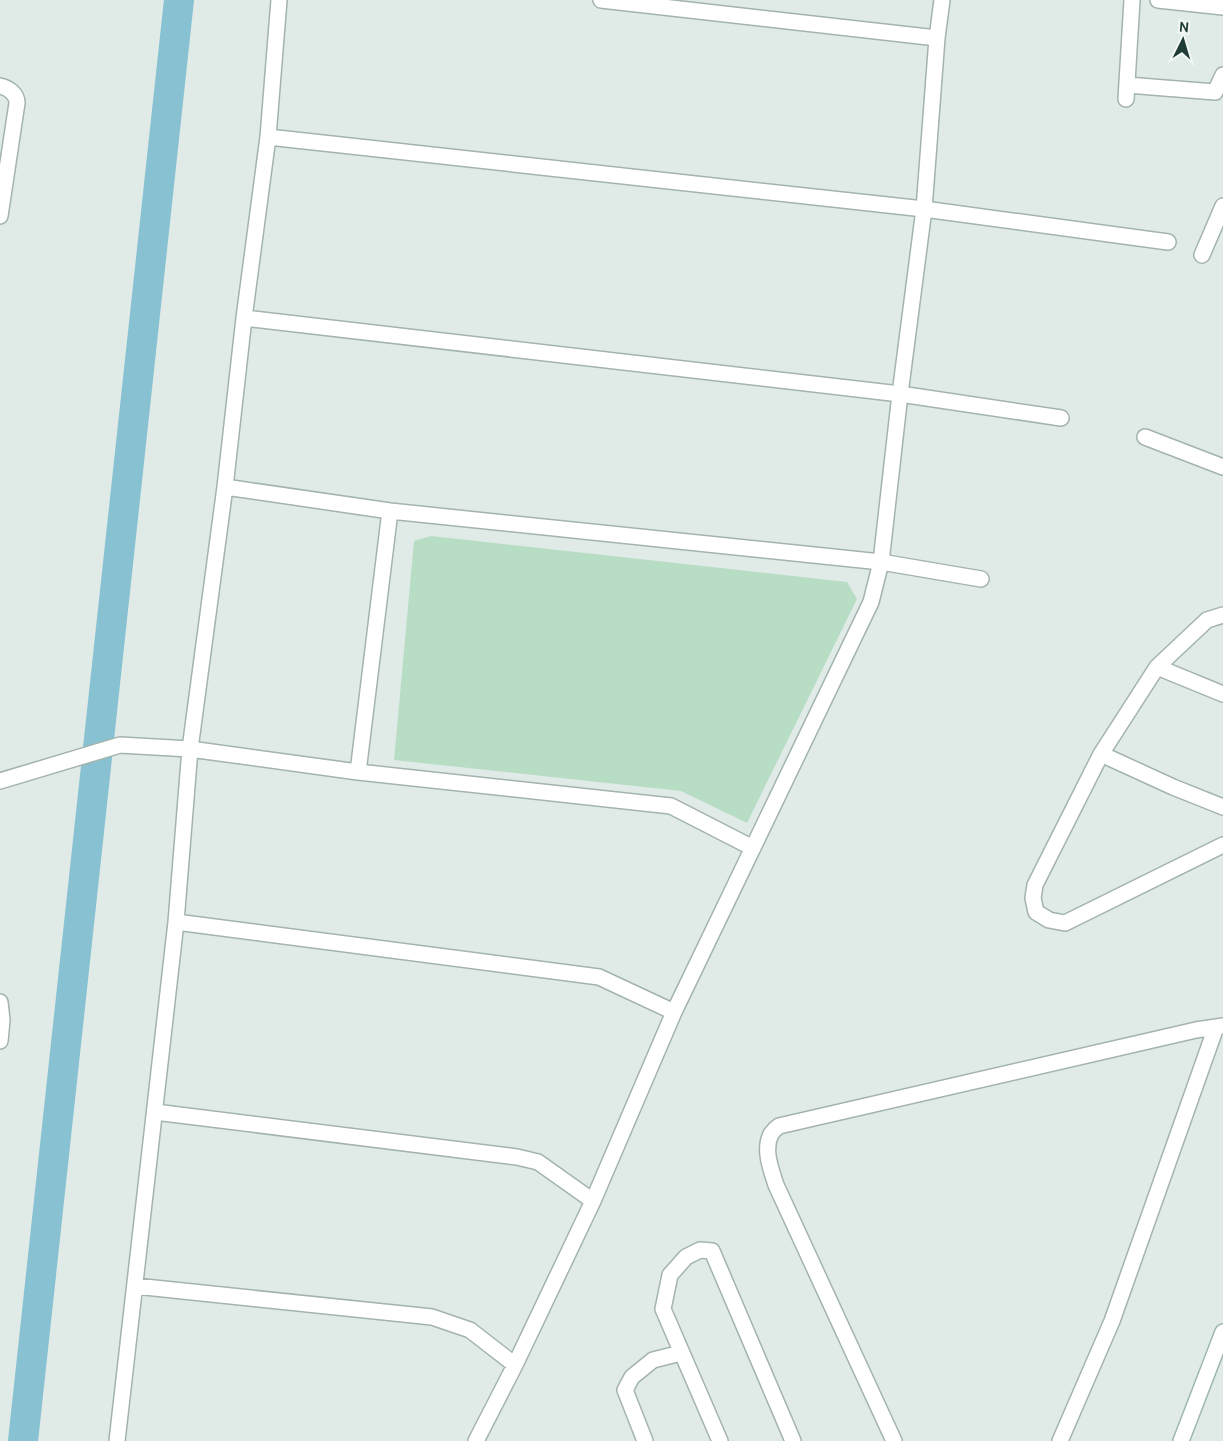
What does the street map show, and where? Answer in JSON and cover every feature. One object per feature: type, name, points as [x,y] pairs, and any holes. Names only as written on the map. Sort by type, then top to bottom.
[{"type":"street","points":[[117,1441],[176,922],[190,749],[225,487],[244,318],[268,138],[279,0]]},
{"type":"street","points":[[601,0],[938,38]]},
{"type":"street","points":[[476,1441],[515,1365],[593,1202],[674,1012],[871,602],[881,562],[924,209],[942,0]]},
{"type":"street","points":[[1132,0],[1126,92],[1215,92],[1223,76]]},
{"type":"street","points":[[1158,0],[1223,7]]},
{"type":"street","points":[[0,86],[12,92],[16,98],[0,216]]},
{"type":"street","points":[[268,138],[924,209],[1168,242]]},
{"type":"street","points":[[1202,255],[1223,206]]},
{"type":"street","points":[[244,318],[900,394],[1061,418]]},
{"type":"street","points":[[1145,436],[1223,467]]},
{"type":"street","points":[[225,487],[390,512],[881,562],[981,579]]},
{"type":"street","points":[[358,772],[390,512]]},
{"type":"street","points":[[1223,615],[1207,620],[1157,667],[1101,754],[1035,885],[1033,898],[1036,912],[1049,920],[1065,923],[1223,845]]},
{"type":"street","points":[[1157,667],[1223,694]]},
{"type":"street","points":[[0,782],[120,745],[190,749],[358,772],[671,806],[754,848]]},
{"type":"street","points":[[1101,754],[1173,787],[1223,807]]},
{"type":"street","points":[[176,922],[599,977],[674,1012]]},
{"type":"street","points":[[0,1002],[2,1020],[0,1041]]},
{"type":"street","points":[[894,1441],[776,1185],[769,1162],[768,1145],[772,1132],[779,1126],[1177,1034],[1219,1027],[1112,1321],[1060,1441]]},
{"type":"street","points":[[154,1112],[516,1157],[538,1162],[593,1202]]},
{"type":"street","points":[[720,1441],[663,1309],[670,1275],[686,1257],[700,1250],[712,1252],[793,1441]]},
{"type":"street","points":[[135,1286],[432,1317],[470,1330],[515,1365]]},
{"type":"street","points":[[1181,1441],[1223,1332]]},
{"type":"street","points":[[646,1441],[625,1390],[632,1377],[652,1360],[682,1352]]},
{"type":"green space","points":[[431,536],[847,582],[857,599],[747,823],[681,791],[394,760],[414,541]]},
{"type":"waterway","points":[[23,1441],[179,0]]}]
